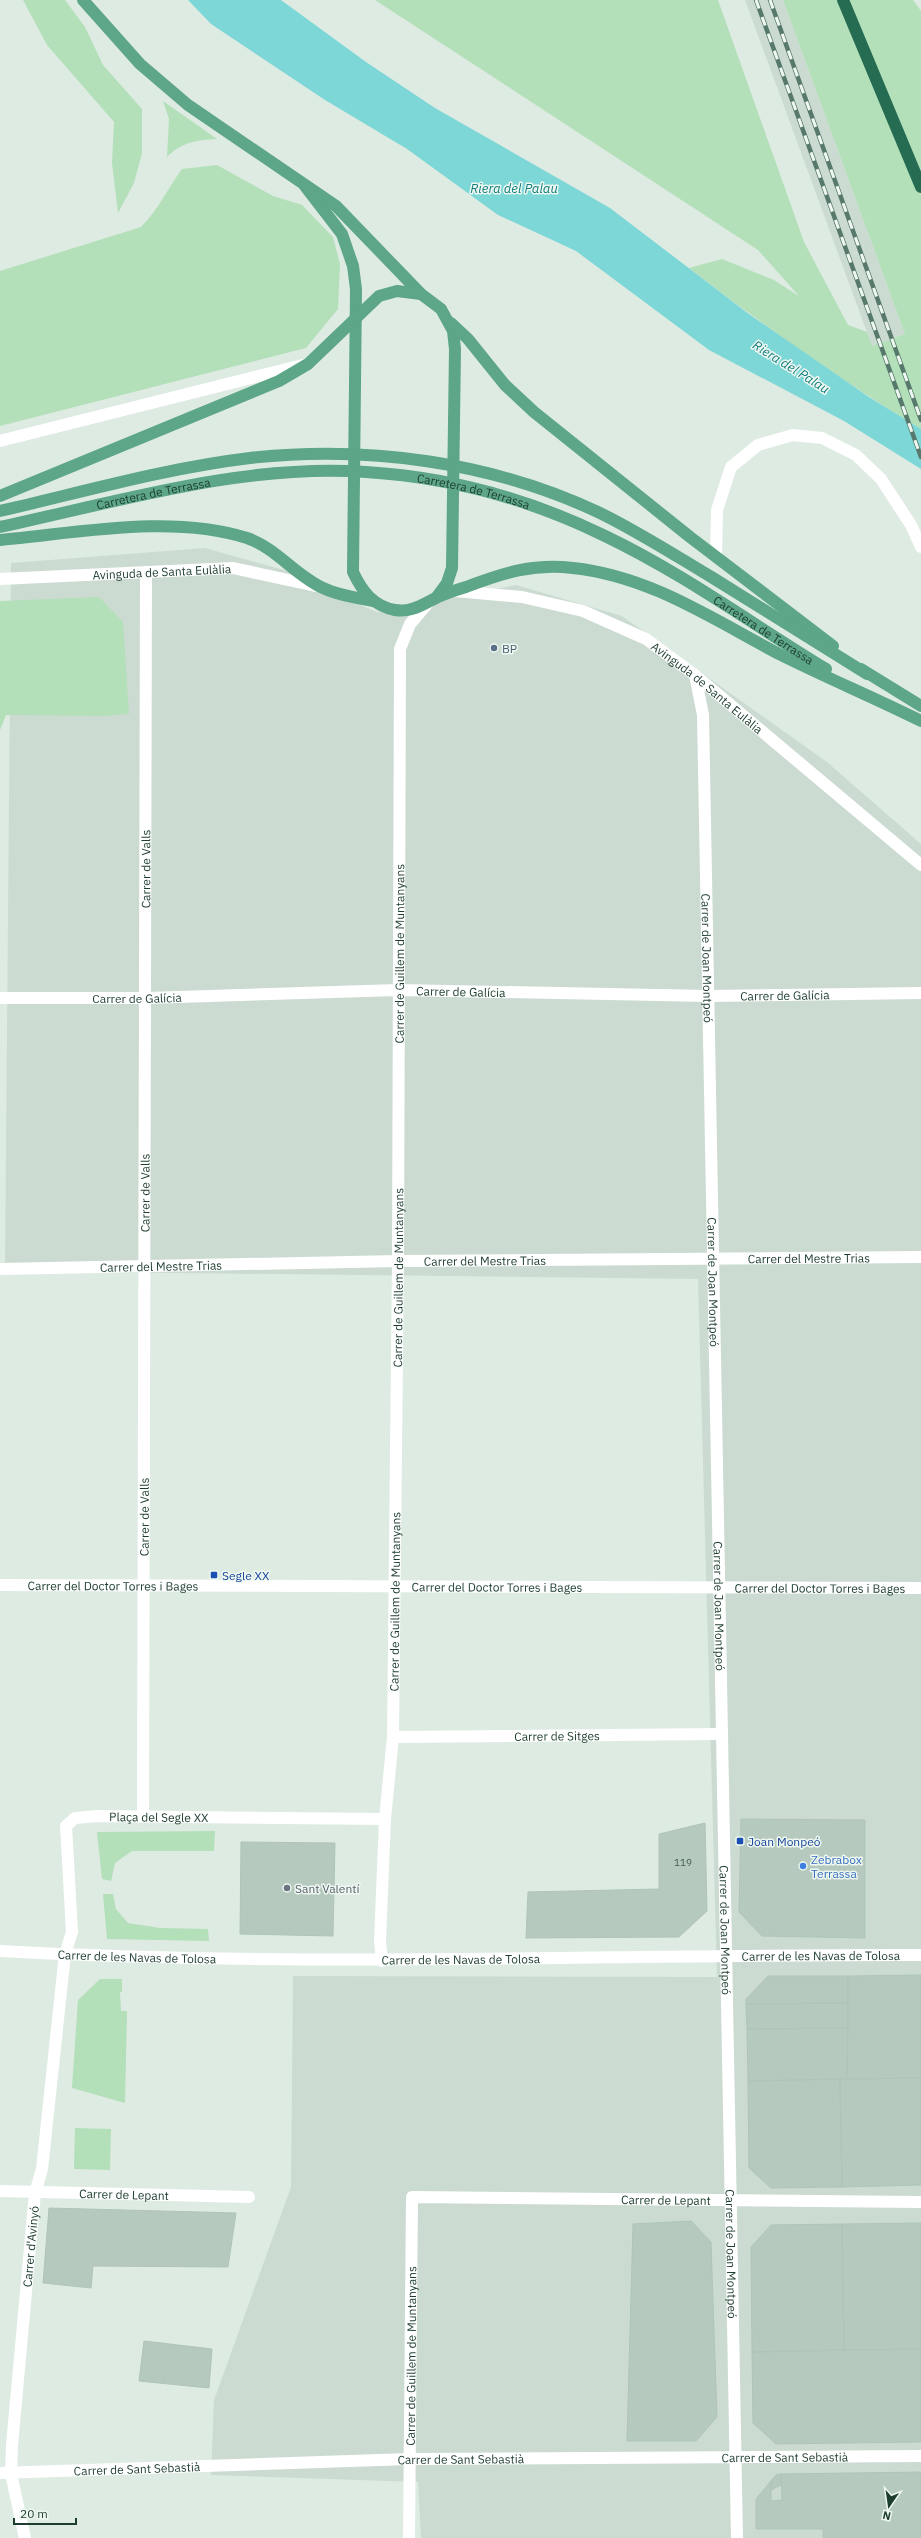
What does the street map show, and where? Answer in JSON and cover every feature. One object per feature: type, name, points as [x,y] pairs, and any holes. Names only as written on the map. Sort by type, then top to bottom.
[{"type":"highway","points":[[842,0],[921,187]]},
{"type":"main road","points":[[83,0],[135,59],[188,105],[336,206],[421,294],[432,300],[468,340],[505,386],[534,412],[716,556],[820,634],[867,674],[921,706]]},
{"type":"main road","points":[[305,186],[342,234],[353,266],[357,317],[353,572],[359,586],[373,601]]},
{"type":"main road","points":[[0,496],[279,381],[308,364],[373,300],[386,293],[405,291],[421,294]]},
{"type":"main road","points":[[432,600],[447,582],[452,568],[454,349],[453,331],[448,319]]},
{"type":"main road","name":"Carretera de Terrassa","points":[[0,511],[189,468],[294,454],[333,453],[392,456],[449,465],[509,479],[565,498],[601,514],[675,555],[867,674]]},
{"type":"main road","name":"Carretera de Terrassa","points":[[0,528],[186,487],[229,480],[295,472],[364,471],[408,476],[504,496],[556,514],[636,551],[783,643],[899,710]]},
{"type":"main road","points":[[0,540],[145,526],[207,529],[248,539],[280,557],[322,588],[373,601],[395,610],[414,609],[454,591],[517,569],[538,567],[574,568],[622,578],[669,596],[794,661],[921,721]]},
{"type":"street","points":[[0,441],[308,364]]},
{"type":"street","points":[[716,556],[716,510],[731,467],[758,445],[793,435],[822,438],[856,455],[881,479],[911,525],[921,547]]},
{"type":"street","name":"Avinguda de Santa Eulàlia","points":[[0,580],[233,568],[322,588]]},
{"type":"street","name":"Carrer de Valls","points":[[143,1815],[142,1584],[147,998],[146,572]]},
{"type":"street","name":"Avinguda de Santa Eulàlia","points":[[454,591],[522,597],[583,611],[646,639],[695,675],[921,865]]},
{"type":"street","name":"Carrer de Guillem de Muntanyans","points":[[382,1961],[380,1941],[385,1819],[393,1736],[393,1587],[398,1261],[400,649],[410,624],[432,600]]},
{"type":"street","name":"Carrer de Joan Montpeó","points":[[695,675],[703,715],[709,996],[720,1734],[727,1954],[737,2538]]},
{"type":"street","name":"Carrer de Galícia","points":[[0,998],[147,998],[398,990],[709,996],[921,993]]},
{"type":"street","name":"Carrer del Mestre Trias","points":[[0,1269],[398,1261],[921,1257]]},
{"type":"street","name":"Carrer del Doctor Torres i Bages","points":[[0,1585],[142,1584],[672,1589],[718,1586],[921,1588]]},
{"type":"street","name":"Carrer de Sitges","points":[[393,1736],[720,1734]]},
{"type":"street","name":"Plaça del Segle XX","points":[[65,1954],[72,1932],[66,1826],[75,1818],[143,1815],[385,1819]]},
{"type":"street","name":"Carrer de les Navas de Tolosa","points":[[0,1950],[65,1954],[382,1961],[727,1954],[921,1955]]},
{"type":"street","name":"Carrer d'Avinyó","points":[[25,2538],[5,2473],[35,2193],[42,2168],[65,1954]]},
{"type":"street","name":"Carrer de Lepant","points":[[0,2191],[249,2197]]},
{"type":"street","name":"Carrer de Guillem de Muntanyans","points":[[409,2538],[412,2197]]},
{"type":"street","name":"Carrer de Lepant","points":[[412,2197],[732,2202],[921,2202]]},
{"type":"street","name":"Carrer de Sant Sebastià","points":[[5,2473],[409,2460],[921,2456]]},
{"type":"shaded area","points":[[745,0],[783,0],[905,334],[872,346]]},
{"type":"shaded area","points":[[205,548],[284,570],[376,612],[516,585],[622,616],[827,762],[921,844],[921,2538],[421,2538],[418,2482],[211,2475],[214,2400],[291,2187],[293,1976],[717,1977],[698,1279],[5,1271],[11,563]]},
{"type":"green space","points":[[23,0],[65,0],[85,27],[103,65],[142,109],[142,153],[134,183],[118,213],[112,163],[114,122],[47,45]]},
{"type":"green space","points":[[375,0],[718,0],[804,242],[848,325],[867,332],[872,346],[905,334],[783,0],[913,0],[921,11],[921,429],[803,352],[689,268],[722,259],[774,280],[799,296],[758,250]]},
{"type":"green space","points":[[163,101],[217,139],[202,140],[184,145],[167,157],[169,119]]},
{"type":"green space","points":[[217,165],[273,196],[302,205],[333,237],[340,264],[338,309],[306,348],[0,426],[0,271],[141,227],[158,206],[182,169]]},
{"type":"green space","points":[[99,597],[123,622],[129,714],[105,716],[6,715],[0,730],[0,601]]},
{"type":"green space","points":[[215,1831],[214,1851],[132,1851],[115,1863],[111,1881],[102,1879],[97,1832]]},
{"type":"green space","points":[[103,1894],[113,1894],[116,1909],[128,1923],[160,1928],[208,1929],[209,1941],[107,1939]]},
{"type":"green space","points":[[100,1979],[122,1979],[122,1992],[120,1992],[121,2011],[127,2011],[125,2103],[72,2088],[78,2000]]},
{"type":"green space","points":[[75,2128],[111,2129],[110,2170],[74,2169]]},
{"type":"water","name":"Riera del Palau","points":[[188,0],[281,0],[366,62],[435,108],[610,208],[749,314],[869,397],[921,429],[921,469],[844,421],[709,350],[576,251],[498,215],[407,149],[325,100],[211,24]]},
{"type":"building","name":"Zebrabox Terrassa","points":[[741,1819],[865,1820],[865,1938],[762,1936],[739,1912]]},
{"type":"building","points":[[705,1823],[707,1911],[679,1937],[526,1938],[528,1892],[659,1889],[659,1834]]},
{"type":"building","name":"Sant Valentí","points":[[241,1842],[335,1843],[333,1936],[240,1934]]},
{"type":"building","points":[[921,1975],[921,2078],[847,2079],[848,1976]]},
{"type":"building","points":[[768,1976],[848,1976],[848,2003],[746,2004],[746,1999]]},
{"type":"building","points":[[848,2003],[848,2028],[747,2029],[746,2004]]},
{"type":"building","points":[[848,2028],[847,2079],[748,2081],[747,2029]]},
{"type":"building","points":[[921,2078],[921,2185],[842,2187],[840,2079]]},
{"type":"building","points":[[840,2079],[842,2187],[771,2188],[749,2168],[748,2081]]},
{"type":"building","points":[[49,2208],[236,2213],[228,2267],[93,2266],[91,2288],[43,2283]]},
{"type":"building","points":[[691,2221],[711,2242],[717,2417],[696,2441],[627,2441],[633,2224]]},
{"type":"building","points":[[921,2223],[921,2349],[844,2350],[842,2224]]},
{"type":"building","points":[[842,2224],[844,2350],[752,2352],[751,2247],[771,2225]]},
{"type":"building","points":[[144,2341],[212,2349],[209,2388],[139,2381]]},
{"type":"building","points":[[921,2349],[921,2442],[776,2444],[753,2423],[752,2352]]},
{"type":"building","points":[[921,2472],[921,2538],[823,2538],[823,2529],[756,2529],[756,2499],[771,2481],[771,2501],[782,2500],[781,2474]]},
{"type":"building","points":[[781,2474],[781,2485],[771,2490],[771,2481],[776,2475]]},
{"type":"railway","points":[[756,0],[921,457]]},
{"type":"railway","points":[[770,0],[921,420]]},
{"type":"place","name":"BP","points":[[494,648]]},
{"type":"place","name":"Segle XX","points":[[214,1575]]},
{"type":"place","name":"Joan Monpeó","points":[[740,1841]]},
{"type":"place","name":"Zebrabox Terrassa","points":[[803,1866]]},
{"type":"place","name":"Sant Valentí","points":[[287,1888]]}]
